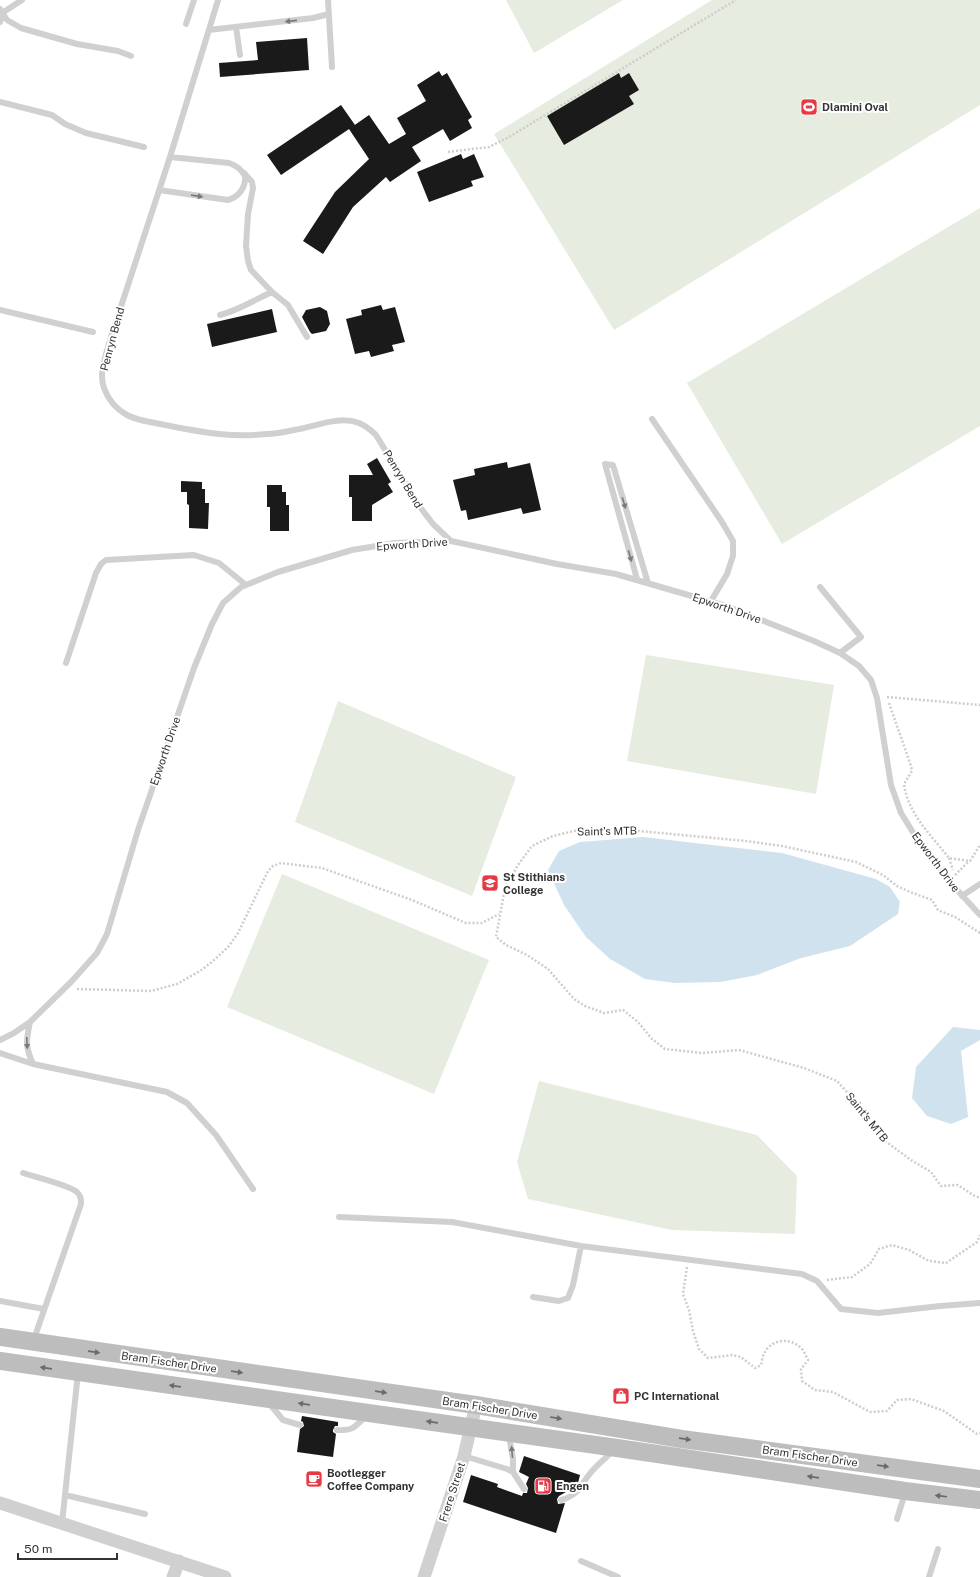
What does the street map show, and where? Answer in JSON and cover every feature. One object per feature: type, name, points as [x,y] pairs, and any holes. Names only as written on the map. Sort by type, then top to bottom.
[{"type":"main road","name":"Bram Fischer Drive","points":[[0,1337],[476,1405],[682,1439],[980,1478]]},
{"type":"main road","name":"Bram Fischer Drive","points":[[0,1361],[471,1427],[905,1491],[980,1500]]},
{"type":"street","name":"Frere Street","points":[[424,1577],[464,1456],[476,1405]]},
{"type":"street","points":[[0,1503],[225,1577]]},
{"type":"street","points":[[173,1577],[179,1561]]},
{"type":"lane","points":[[1,11],[22,0]]},
{"type":"lane","points":[[186,24],[194,0]]},
{"type":"lane","name":"Penryn Bend","points":[[218,0],[170,157],[103,364],[103,386],[117,409],[127,416],[144,421],[210,434],[237,436],[294,430],[326,422],[358,422],[366,426],[376,435],[420,507],[433,524],[451,541]]},
{"type":"lane","points":[[328,0],[332,67]]},
{"type":"lane","points":[[0,22],[1,11]]},
{"type":"lane","points":[[1,11],[7,20],[21,28],[77,44],[118,51],[131,56]]},
{"type":"lane","points":[[209,30],[313,18],[329,14]]},
{"type":"lane","points":[[236,26],[240,55]]},
{"type":"lane","points":[[0,102],[52,115],[65,124],[86,133],[144,147]]},
{"type":"lane","points":[[170,157],[229,163],[238,167],[252,182],[253,188],[248,214],[246,246],[248,261],[252,270],[272,292],[288,305],[307,337]]},
{"type":"lane","points":[[159,190],[228,200],[234,198],[241,191],[246,178],[244,173]]},
{"type":"lane","points":[[220,315],[244,306],[255,299],[272,292]]},
{"type":"lane","points":[[0,310],[93,332]]},
{"type":"lane","points":[[652,419],[718,516],[733,541],[733,556],[727,574],[710,602]]},
{"type":"lane","points":[[637,579],[605,464],[613,465],[648,583]]},
{"type":"lane","name":"Epworth Drive","points":[[0,1040],[14,1033],[30,1022],[64,989],[97,953],[107,934],[138,830],[197,661],[212,624],[223,603],[241,587],[278,572],[352,550],[396,543],[451,541],[557,564],[637,579],[710,602],[814,641],[840,653],[859,666],[871,680],[877,698],[891,785],[901,813],[922,847],[962,896],[980,914]]},
{"type":"lane","points":[[66,663],[96,573],[101,564],[106,560],[194,555],[219,563],[246,585]]},
{"type":"lane","points":[[820,587],[861,637],[840,653]]},
{"type":"lane","points":[[962,896],[980,884]]},
{"type":"lane","points":[[30,1022],[26,1041],[28,1052],[33,1064]]},
{"type":"lane","points":[[0,1053],[33,1064],[167,1092],[187,1103],[216,1134],[252,1189]]},
{"type":"lane","points":[[23,1173],[68,1188],[78,1193],[81,1198],[81,1204],[32,1342]]},
{"type":"lane","points":[[339,1217],[452,1222],[582,1246],[802,1274],[817,1281],[842,1309],[878,1313],[980,1303]]},
{"type":"lane","points":[[533,1297],[559,1301],[568,1298],[573,1285],[582,1246]]},
{"type":"lane","points":[[0,1301],[44,1309]]},
{"type":"lane","points":[[62,1523],[78,1372]]},
{"type":"lane","points":[[266,1398],[276,1413],[283,1420],[300,1425]]},
{"type":"lane","points":[[337,1430],[355,1428],[368,1413]]},
{"type":"lane","points":[[509,1433],[513,1472],[524,1489]]},
{"type":"lane","points":[[561,1500],[570,1497],[577,1492],[593,1470],[617,1448]]},
{"type":"lane","points":[[464,1456],[513,1472]]},
{"type":"lane","points":[[897,1519],[905,1491]]},
{"type":"lane","points":[[65,1495],[145,1514]]},
{"type":"lane","points":[[929,1577],[938,1549]]},
{"type":"lane","points":[[581,1561],[618,1577]]},
{"type":"path","points":[[448,152],[490,146],[509,136],[736,0]]},
{"type":"path","points":[[885,691],[911,766],[912,771],[904,784],[913,811],[930,836],[949,858],[968,862]]},
{"type":"path","points":[[887,697],[980,705]]},
{"type":"path","name":"Saint's MTB","points":[[980,933],[955,917],[938,910],[932,900],[897,886],[883,875],[856,862],[790,847],[746,840],[607,829],[578,830],[553,836],[532,846],[518,865],[505,888],[499,914],[496,937],[506,945],[527,955],[548,969],[574,999],[585,1006],[604,1013],[622,1010],[638,1022],[652,1039],[665,1049],[702,1053],[739,1050],[804,1068],[837,1081],[863,1110],[885,1141],[911,1160],[931,1172],[941,1186],[958,1185],[973,1196],[980,1198]]},
{"type":"path","points":[[955,876],[973,858],[980,845]]},
{"type":"path","points":[[64,989],[151,991],[177,984],[212,962],[228,947],[238,933],[268,871],[273,866],[281,863],[322,868],[412,900],[466,923],[482,923],[499,914]]},
{"type":"path","points":[[817,1281],[852,1277],[870,1264],[879,1249],[892,1245],[909,1250],[929,1261],[946,1263],[977,1242],[980,1235]]},
{"type":"path","points":[[688,1260],[683,1294],[689,1310],[693,1331],[699,1348],[708,1358],[732,1355],[741,1357],[755,1368],[761,1365],[762,1356],[769,1346],[780,1340],[791,1341],[802,1349],[808,1360],[801,1369],[802,1381],[815,1390],[833,1392],[870,1412],[887,1411],[897,1400],[911,1399],[944,1411],[977,1434],[980,1433]]},
{"type":"shaded area","points":[[506,0],[623,0],[534,53]]},
{"type":"shaded area","points":[[712,0],[980,0],[980,105],[614,330],[494,134]]},
{"type":"shaded area","points":[[980,208],[980,426],[782,544],[687,383]]},
{"type":"shaded area","points":[[646,655],[834,685],[816,794],[627,761]]},
{"type":"shaded area","points":[[338,701],[516,777],[472,896],[295,822]]},
{"type":"shaded area","points":[[282,874],[489,960],[434,1094],[227,1007]]},
{"type":"shaded area","points":[[539,1081],[757,1135],[797,1176],[795,1234],[672,1230],[528,1199],[517,1162]]},
{"type":"water","points":[[643,837],[782,853],[876,879],[890,887],[900,902],[898,914],[850,946],[801,958],[757,975],[720,982],[675,983],[645,979],[610,959],[586,937],[564,905],[548,870],[559,851],[580,842]]},
{"type":"water","points":[[953,1027],[980,1030],[980,1040],[961,1051],[968,1117],[951,1124],[927,1116],[912,1098],[916,1067]]},
{"type":"building","points":[[307,38],[309,70],[220,77],[219,63],[258,60],[256,42]]},
{"type":"building","points":[[439,71],[442,76],[447,73],[472,117],[468,120],[472,128],[450,141],[443,129],[412,147],[421,161],[390,182],[386,177],[353,207],[323,254],[303,241],[335,192],[369,159],[349,129],[369,115],[389,144],[406,134],[397,118],[426,101],[417,85]]},
{"type":"building","points":[[619,73],[621,78],[629,73],[639,90],[629,96],[634,104],[564,145],[547,116]]},
{"type":"building","points":[[341,105],[355,125],[281,175],[267,155]]},
{"type":"building","points":[[461,154],[463,159],[474,154],[484,177],[471,181],[473,186],[429,202],[417,172]]},
{"type":"building","points":[[381,305],[383,310],[395,307],[405,342],[392,345],[394,351],[371,357],[369,351],[355,354],[346,319],[362,315],[361,310]]},
{"type":"building","points":[[320,307],[327,311],[330,324],[326,331],[312,334],[302,317],[306,310]]},
{"type":"building","points":[[272,309],[277,332],[212,347],[207,324]]},
{"type":"building","points":[[377,458],[391,482],[388,484],[393,492],[372,505],[372,521],[352,521],[352,497],[349,497],[349,475],[373,475],[367,464]]},
{"type":"building","points":[[507,462],[508,468],[530,463],[541,510],[523,514],[521,508],[468,520],[466,510],[461,511],[453,480],[475,475],[474,469]]},
{"type":"building","points":[[181,481],[202,482],[202,489],[205,489],[205,503],[209,503],[208,529],[189,528],[189,505],[187,504],[187,492],[181,492]]},
{"type":"building","points":[[267,485],[282,485],[282,492],[286,492],[286,505],[289,505],[289,531],[270,531],[270,507],[267,507]]},
{"type":"building","points":[[302,1416],[338,1422],[338,1426],[335,1426],[333,1430],[336,1434],[333,1457],[297,1452],[300,1429],[304,1426],[303,1422],[301,1421]]},
{"type":"building","points":[[524,1456],[580,1475],[578,1483],[557,1499],[558,1504],[565,1503],[556,1533],[463,1502],[471,1475],[498,1484],[497,1487],[522,1496],[523,1493],[527,1493],[528,1488],[526,1484],[529,1477],[519,1472]]},
{"type":"place","name":"Dlamini Oval","points":[[809,107]]},
{"type":"place","name":"St Stithians College","points":[[490,883]]},
{"type":"place","name":"PC International","points":[[621,1396]]},
{"type":"place","name":"Bootlegger Coffee Company","points":[[314,1479]]},
{"type":"place","name":"Engen","points":[[543,1486]]}]
